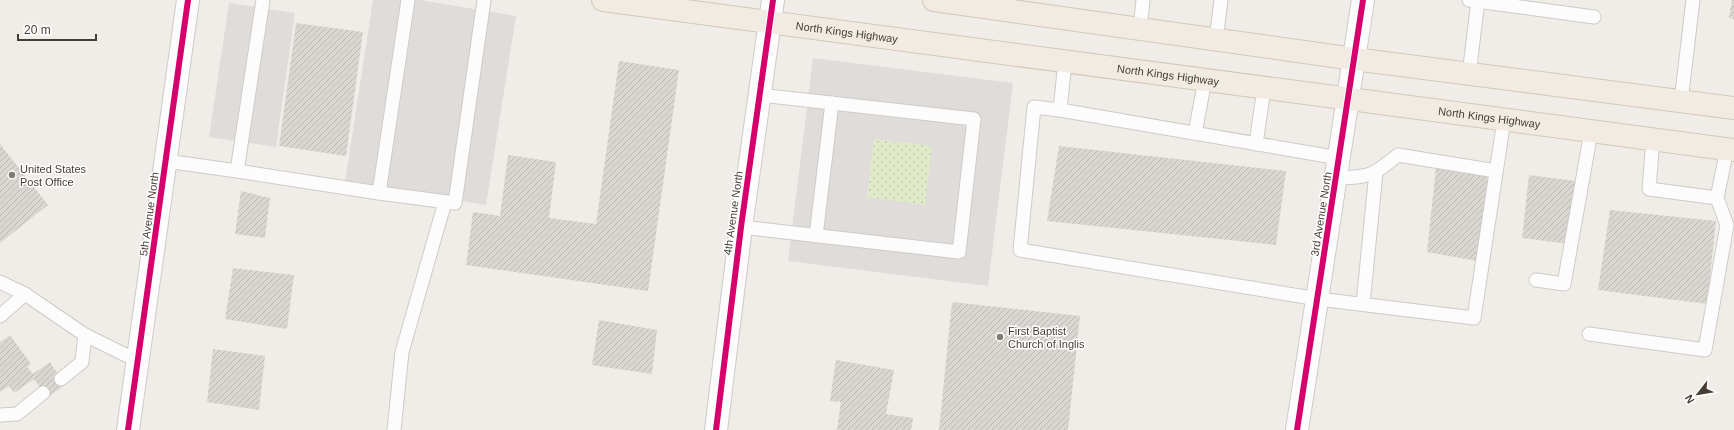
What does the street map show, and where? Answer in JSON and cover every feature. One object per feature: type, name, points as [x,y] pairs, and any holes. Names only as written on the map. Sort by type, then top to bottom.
[{"type":"main road","name":"North Kings Highway","points":[[603,0],[1591,132],[1730,149]]},
{"type":"main road","points":[[934,0],[1354,59],[1734,108]]},
{"type":"street","name":"5th Avenue North","points":[[128,430],[188,0]]},
{"type":"street","name":"4th Avenue North","points":[[716,430],[741,227],[771,23],[773,0]]},
{"type":"street","name":"3rd Avenue North","points":[[1297,430],[1363,0]]},
{"type":"lane","points":[[237,171],[263,0]]},
{"type":"lane","points":[[379,193],[408,0]]},
{"type":"lane","points":[[166,161],[455,203],[484,0]]},
{"type":"lane","points":[[1140,29],[1143,0]]},
{"type":"lane","points":[[1216,40],[1221,0]]},
{"type":"lane","points":[[1681,101],[1693,0]]},
{"type":"lane","points":[[1469,74],[1473,1],[1594,17]]},
{"type":"lane","points":[[1060,110],[1065,62]]},
{"type":"lane","points":[[1195,133],[1205,80]]},
{"type":"lane","points":[[1256,144],[1264,88]]},
{"type":"lane","points":[[741,227],[959,252],[974,119],[760,94]]},
{"type":"lane","points":[[816,236],[832,103]]},
{"type":"lane","points":[[1496,171],[1398,155],[1376,172],[1363,177],[1338,168],[1256,144],[1060,110],[1034,107],[1020,250],[1318,299],[1474,318],[1504,120]]},
{"type":"lane","points":[[1536,280],[1564,284],[1591,132]]},
{"type":"lane","points":[[1653,139],[1649,189],[1717,198]]},
{"type":"lane","points":[[1589,334],[1705,350],[1727,225],[1717,198],[1730,149]]},
{"type":"lane","points":[[1363,304],[1376,172]]},
{"type":"lane","points":[[394,430],[402,352],[446,202]]},
{"type":"lane","points":[[0,282],[25,294],[85,335],[138,361]]},
{"type":"lane","points":[[0,316],[25,294]]},
{"type":"lane","points":[[61,379],[82,362],[85,335]]},
{"type":"lane","points":[[0,414],[17,414],[44,393]]},
{"type":"green space","points":[[874,139],[933,146],[925,205],[867,198]]},
{"type":"shaded area","points":[[373,0],[420,0],[516,16],[486,205],[345,182]]},
{"type":"shaded area","points":[[229,3],[295,13],[276,147],[209,137]]},
{"type":"shaded area","points":[[813,58],[1013,83],[988,286],[788,261]],"holes":[[[874,139],[932,146],[925,205],[867,197]]]},
{"type":"building","points":[[1732,0],[1734,0],[1734,19],[1729,18]]},
{"type":"building","points":[[296,23],[363,32],[346,156],[279,146]]},
{"type":"building","points":[[619,61],[679,70],[648,291],[466,265],[473,212],[500,216],[508,155],[556,162],[549,218],[596,224]]},
{"type":"building","name":"United States Post Office","points":[[0,144],[48,205],[0,243]]},
{"type":"building","points":[[1059,146],[1286,171],[1276,245],[1047,221]]},
{"type":"building","points":[[1436,167],[1488,174],[1477,261],[1427,252]]},
{"type":"building","points":[[1529,175],[1576,181],[1569,244],[1522,238]]},
{"type":"building","points":[[241,191],[270,198],[265,238],[235,234]]},
{"type":"building","points":[[1610,210],[1716,221],[1707,304],[1598,290]]},
{"type":"building","points":[[233,268],[294,275],[287,329],[225,319]]},
{"type":"building","points":[[952,302],[1080,316],[1068,430],[939,430]]},
{"type":"building","points":[[599,320],[657,330],[652,374],[592,365]]},
{"type":"building","points":[[10,335],[31,364],[27,367],[33,374],[50,362],[65,385],[47,398],[34,379],[14,393],[9,386],[0,392],[0,342]]},
{"type":"building","points":[[213,349],[265,356],[259,410],[207,402]]},
{"type":"building","points":[[836,360],[894,370],[886,414],[913,418],[911,430],[837,430],[841,402],[830,401]]},
{"type":"cycle path","points":[[128,430],[188,0]]},
{"type":"cycle path","points":[[716,430],[741,227],[773,0]]},
{"type":"cycle path","points":[[1297,430],[1363,0]]},
{"type":"place","name":"United States Post Office","points":[[12,175]]},
{"type":"place","name":"First Baptist Church of Inglis","points":[[1000,337]]}]
